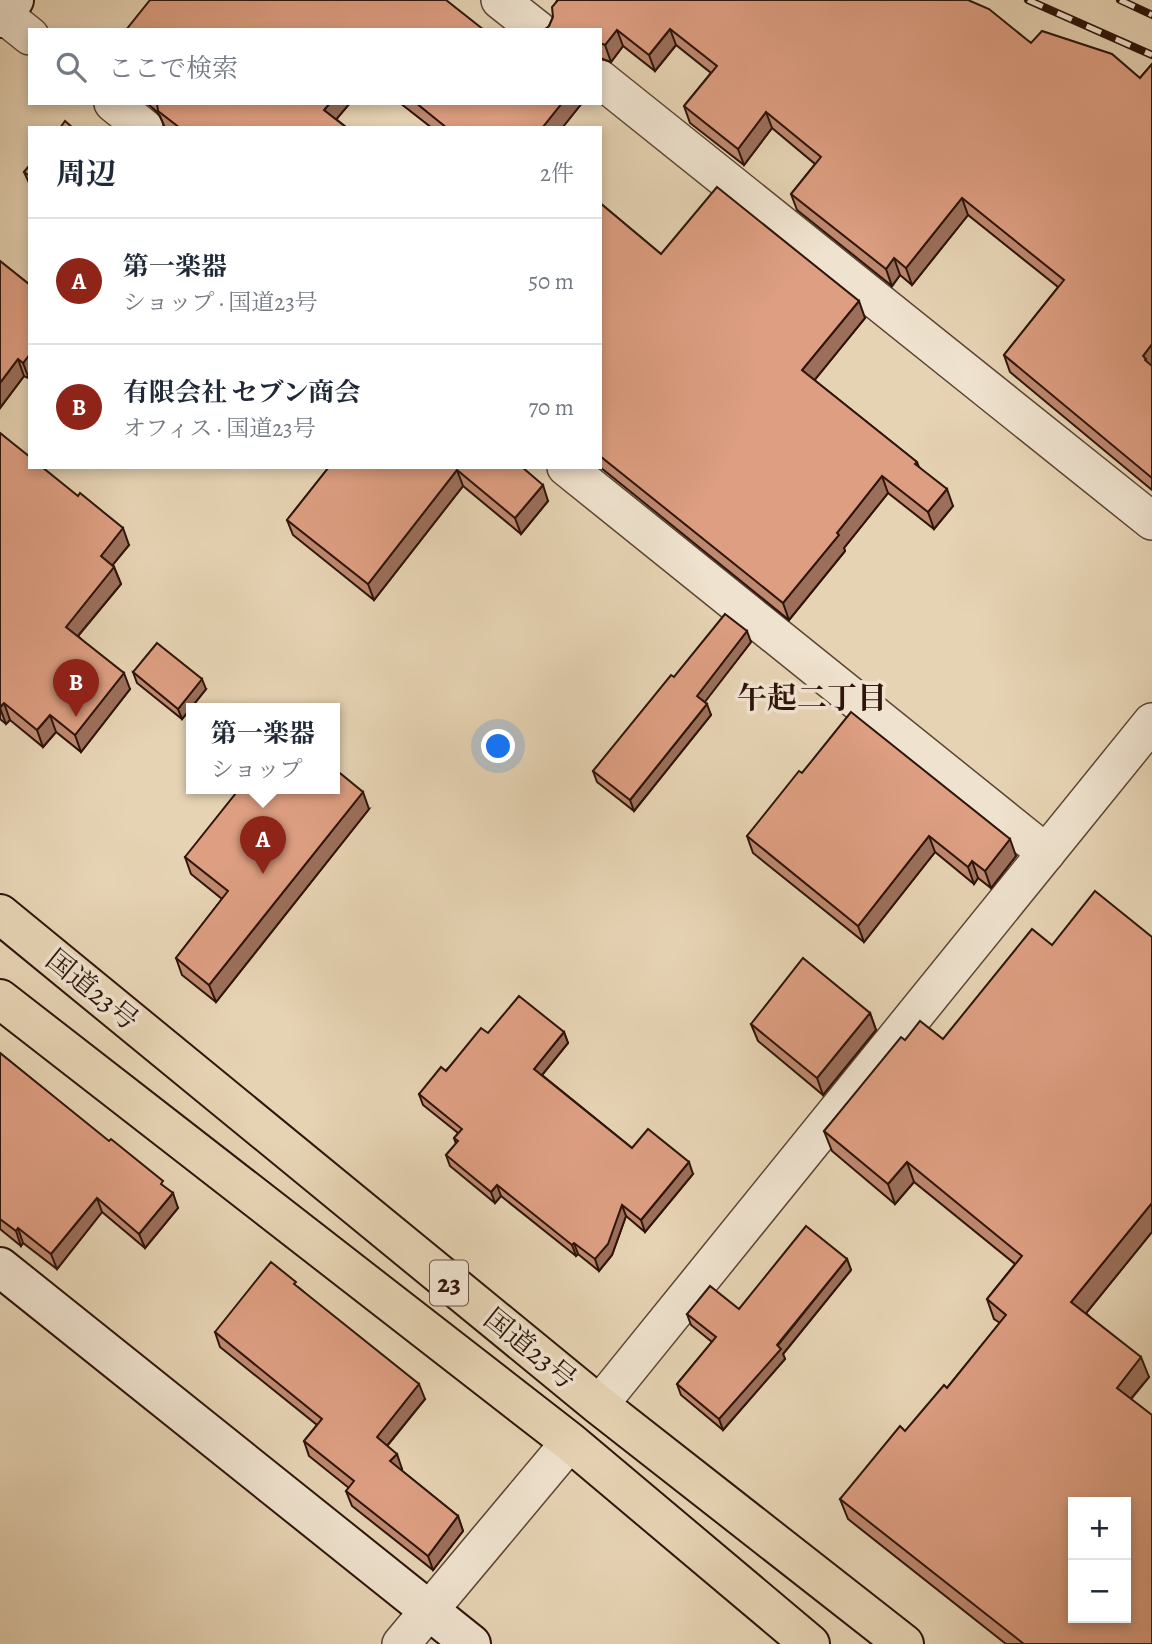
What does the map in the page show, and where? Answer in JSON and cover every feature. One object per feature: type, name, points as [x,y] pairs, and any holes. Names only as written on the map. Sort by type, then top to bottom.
[{"type":"highway","name":"国道23号","points":[[0,914],[599,1405],[904,1644]]},
{"type":"highway","name":"国道23号","points":[[0,999],[570,1442],[810,1644]]},
{"type":"street","points":[[500,0],[535,28]]},
{"type":"street","points":[[602,81],[1152,521]]},
{"type":"street","points":[[115,105],[142,126]]},
{"type":"street","points":[[568,469],[1046,853]]},
{"type":"street","points":[[599,1405],[1152,722]]},
{"type":"street","points":[[0,1267],[471,1644]]},
{"type":"street","points":[[401,1644],[570,1442]]},
{"type":"building","points":[[150,0],[446,0],[481,28],[128,28]]},
{"type":"building","points":[[558,0],[968,0],[989,9],[1031,43],[1042,31],[1112,54],[1140,78],[1152,64],[1152,344],[1143,356],[1152,366],[1152,478],[1004,355],[1064,280],[962,198],[906,268],[894,258],[886,269],[791,194],[821,157],[766,112],[738,149],[684,106],[717,66],[670,29],[649,55],[617,30],[605,45],[602,44],[602,28],[546,28],[553,17],[552,7]]},
{"type":"building","points":[[157,105],[328,105],[324,110],[344,126],[177,126],[158,111]]},
{"type":"building","points":[[418,105],[560,105],[544,126],[445,126]]},
{"type":"building","points":[[717,187],[859,301],[802,370],[947,489],[928,512],[882,476],[837,533],[839,535],[783,603],[602,458],[602,205],[661,254]]},
{"type":"building","points":[[0,261],[28,283],[28,357],[23,363],[18,359],[0,383]]},
{"type":"building","points":[[0,433],[28,455],[28,469],[44,469],[78,496],[80,493],[123,528],[101,556],[114,567],[66,627],[124,673],[75,735],[50,715],[37,730],[4,703],[0,707]]},
{"type":"building","points":[[327,469],[524,469],[543,485],[515,518],[457,470],[368,584],[287,520]]},
{"type":"building","points":[[725,614],[747,631],[697,696],[707,704],[630,800],[593,771]]},
{"type":"building","points":[[157,643],[202,679],[178,709],[133,672]]},
{"type":"building","points":[[851,712],[1010,839],[985,871],[972,861],[968,867],[929,836],[858,926],[747,836]]},
{"type":"building","points":[[340,773],[363,792],[209,985],[176,958],[228,891],[185,857],[235,794],[340,794]]},
{"type":"building","points":[[1095,891],[1152,937],[1152,1203],[1071,1302],[1141,1357],[1117,1388],[1152,1415],[1152,1644],[1024,1644],[840,1499],[900,1426],[905,1431],[944,1385],[947,1388],[1006,1315],[987,1299],[1022,1256],[907,1162],[888,1184],[824,1131],[901,1037],[905,1040],[920,1021],[943,1039],[1032,929],[1052,945]]},
{"type":"building","points":[[803,958],[870,1013],[817,1078],[751,1024]]},
{"type":"building","points":[[519,996],[564,1032],[534,1069],[632,1148],[648,1129],[689,1162],[641,1220],[622,1205],[608,1244],[595,1259],[574,1243],[572,1245],[497,1185],[491,1192],[446,1155],[458,1141],[454,1138],[462,1129],[419,1094],[441,1067],[446,1071],[481,1028],[488,1033]]},
{"type":"building","points":[[0,1053],[163,1181],[161,1184],[173,1193],[139,1234],[97,1198],[51,1254],[18,1228],[16,1231],[0,1219]]},
{"type":"building","points":[[806,1226],[847,1259],[777,1345],[781,1349],[719,1419],[677,1384],[716,1337],[687,1314],[710,1286],[739,1309]]},
{"type":"building","points":[[271,1262],[296,1282],[294,1284],[419,1384],[377,1437],[397,1454],[390,1461],[458,1516],[428,1556],[346,1491],[354,1481],[304,1441],[322,1419],[215,1332]]},
{"type":"railway","points":[[1028,0],[1152,55]]},
{"type":"railway","points":[[1120,0],[1152,15]]},
{"type":"place","name":"有限会社 セブン商会","points":[[76,717]]},
{"type":"place","name":"第一楽器","points":[[263,874]]},
{"type":"district","name":"午起二丁目","points":[[812,698]]}]
